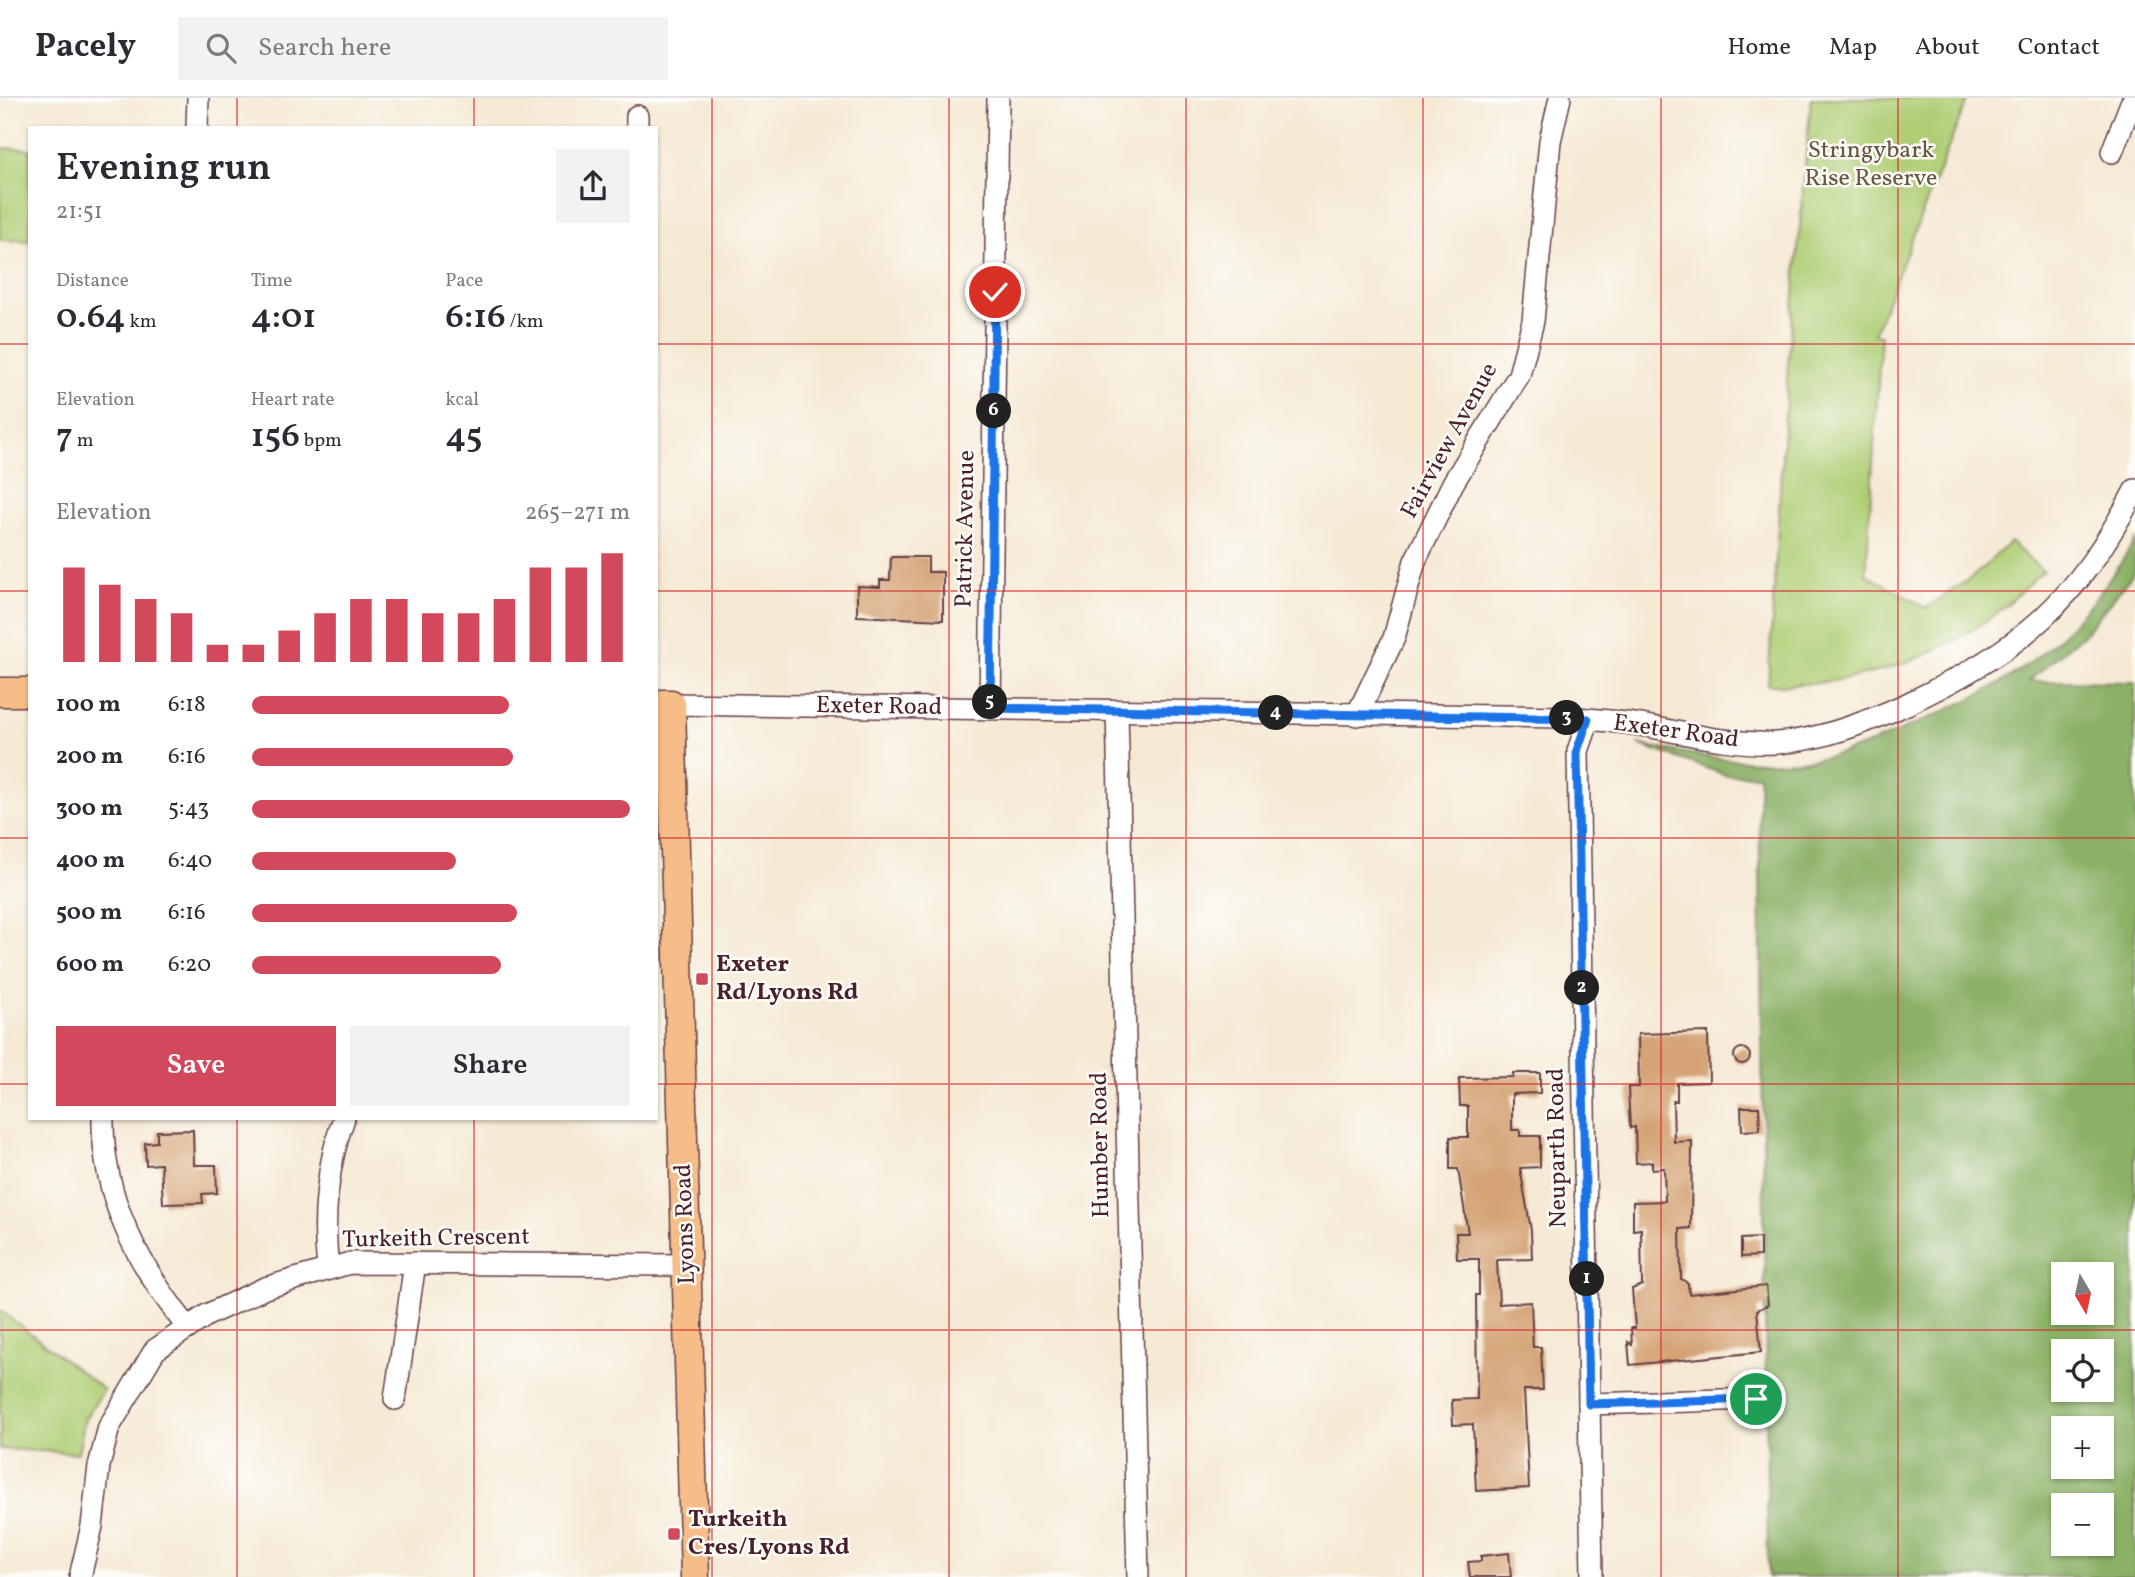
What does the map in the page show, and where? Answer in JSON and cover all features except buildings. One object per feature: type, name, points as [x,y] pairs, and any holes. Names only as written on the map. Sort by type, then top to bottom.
[{"type":"main road","points":[[0,692],[28,692]]},
{"type":"main road","name":"Lyons Road","points":[[664,704],[687,1265],[695,1577]]},
{"type":"street","points":[[197,126],[198,98]]},
{"type":"street","name":"Patrick Avenue","points":[[990,708],[998,98]]},
{"type":"street","name":"Fairview Avenue","points":[[1357,715],[1394,638],[1415,561],[1452,483],[1519,375],[1533,321],[1550,141],[1560,98]]},
{"type":"street","points":[[2112,152],[2128,129],[2131,103]]},
{"type":"street","name":"Exeter Road","points":[[664,704],[1588,719],[1743,743],[1778,743],[1819,736],[1881,716],[1981,666],[2010,648],[2042,620],[2093,563],[2135,489]]},
{"type":"street","name":"Humber Road","points":[[1117,711],[1138,1577]]},
{"type":"street","name":"Neuparth Road","points":[[1588,719],[1577,751],[1592,1577]]},
{"type":"street","points":[[103,1120],[111,1183],[128,1238],[151,1280],[188,1328]]},
{"type":"street","points":[[328,1267],[324,1235],[327,1198],[344,1120]]},
{"type":"street","name":"Turkeith Crescent","points":[[80,1577],[92,1526],[99,1466],[109,1427],[155,1350],[188,1328],[265,1288],[328,1267],[349,1263],[687,1265]]},
{"type":"street","points":[[395,1399],[415,1263]]},
{"type":"street","points":[[1589,1404],[1756,1399]]},
{"type":"green space","name":"Stringybark Rise Reserve","points":[[1811,98],[1968,98],[1874,334],[1881,335],[1866,574],[1926,608],[1975,575],[2010,542],[2043,571],[1995,614],[1916,659],[1859,676],[1768,685],[1788,365]]},
{"type":"green space","points":[[0,148],[28,149],[28,241],[0,240]]},
{"type":"green space","points":[[2135,540],[2135,569],[2129,579],[2085,633],[2029,681],[2135,682],[2135,1577],[1768,1577],[1759,775],[1726,775],[1637,744],[1759,762],[1800,761],[1845,752],[1965,702],[2015,674],[2074,623],[2107,583]]},
{"type":"green space","points":[[0,1310],[104,1390],[85,1418],[78,1453],[0,1449]]},
{"type":"place","name":"Exeter Rd/Lyons Rd","points":[[702,979]]},
{"type":"place","name":"Turkeith Cres/Lyons Rd","points":[[674,1534]]},
{"type":"route","points":[[995,292],[990,708],[1588,719],[1577,751],[1589,1404],[1756,1399]]}]
